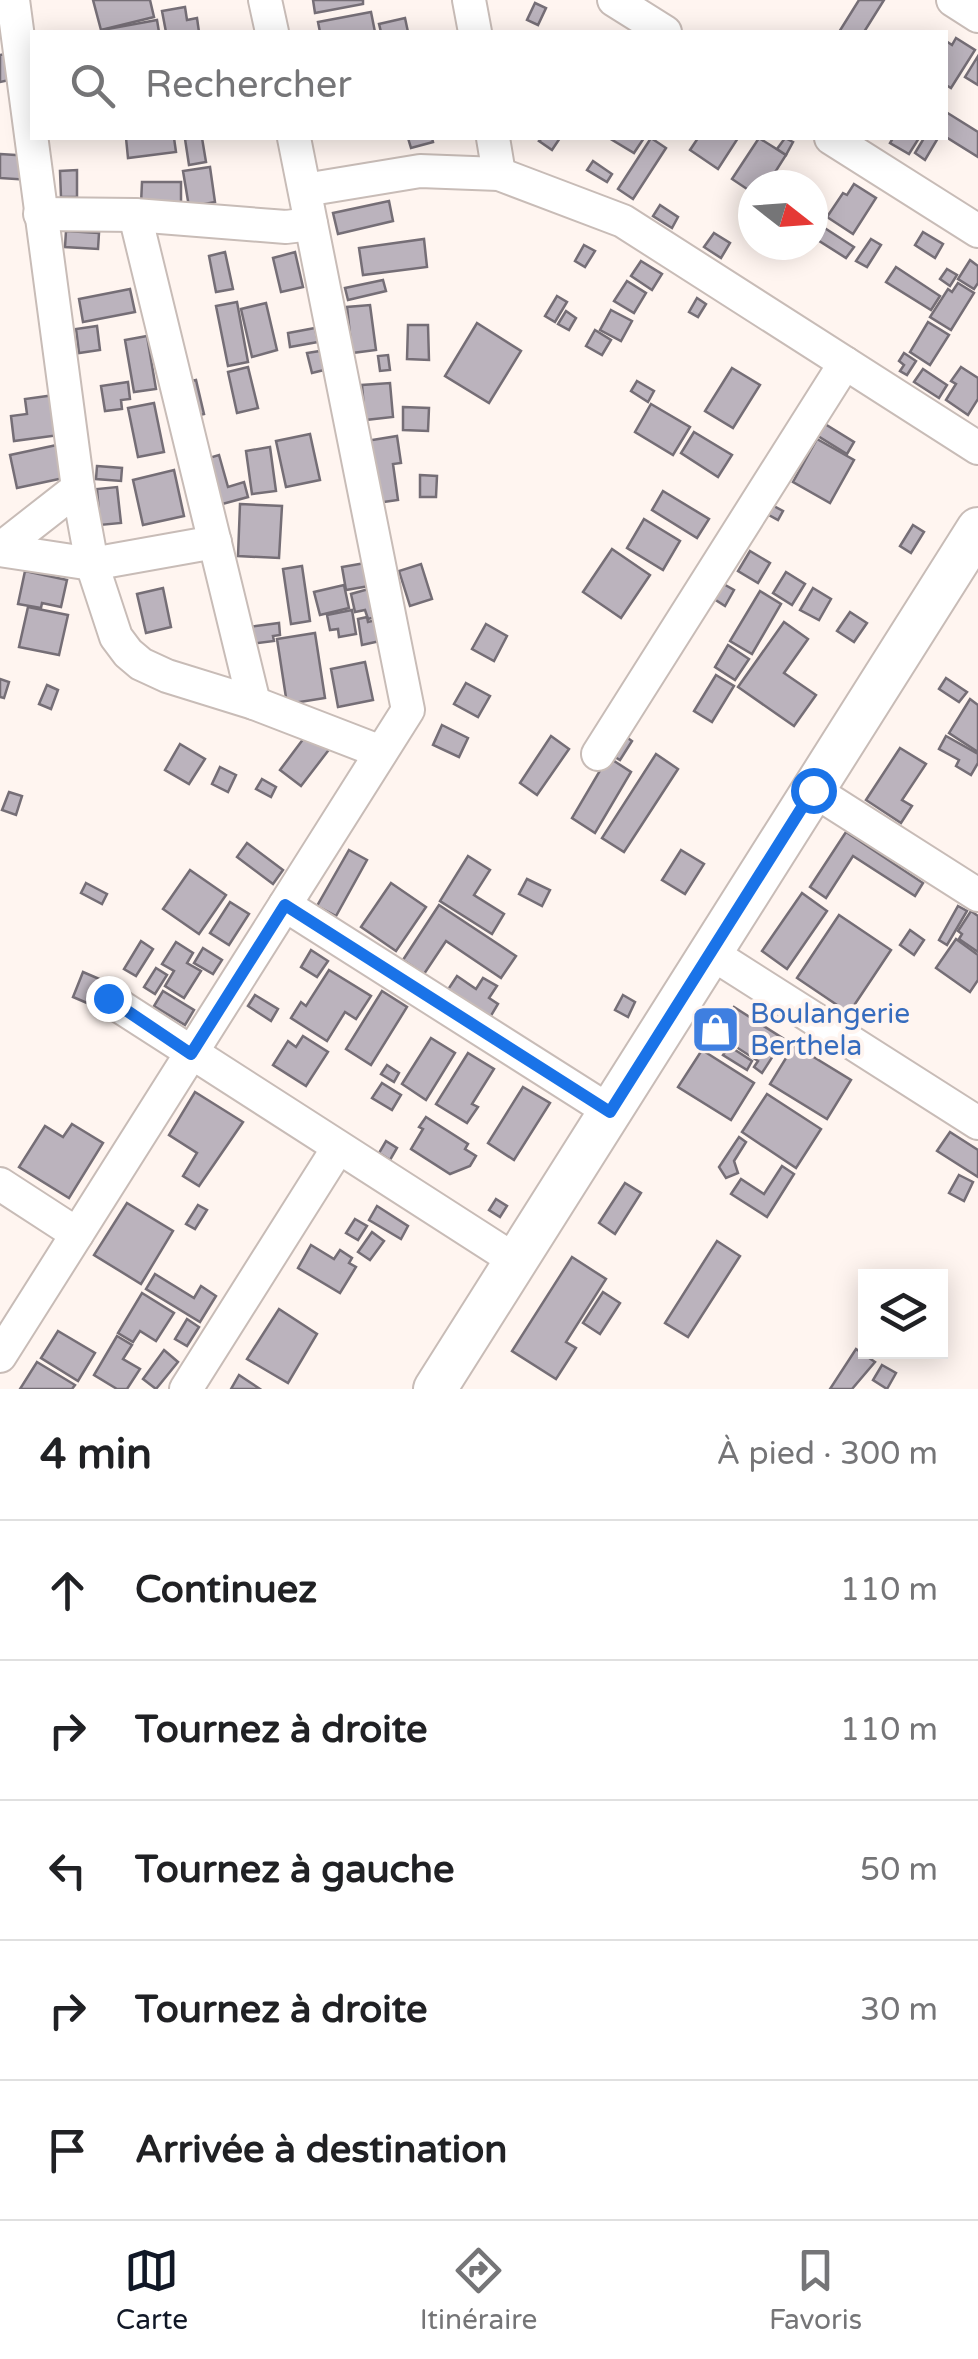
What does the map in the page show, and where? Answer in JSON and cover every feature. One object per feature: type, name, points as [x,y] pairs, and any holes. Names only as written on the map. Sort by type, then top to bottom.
[{"type":"main road","points":[[435,1389],[978,529]]},
{"type":"street","points":[[13,0],[30,135]]},
{"type":"street","points":[[265,0],[272,30]]},
{"type":"street","points":[[469,0],[475,30]]},
{"type":"street","points":[[614,0],[663,30]]},
{"type":"street","points":[[953,0],[978,16]]},
{"type":"street","points":[[31,140],[78,488],[92,564],[116,637],[141,664],[167,676],[254,703],[382,752]]},
{"type":"street","points":[[0,1356],[408,710],[294,140]]},
{"type":"street","points":[[493,140],[500,174]]},
{"type":"street","points":[[833,140],[978,231]]},
{"type":"street","points":[[304,190],[420,170],[500,174],[622,221],[978,448]]},
{"type":"street","points":[[40,214],[135,215],[286,228],[312,224]]},
{"type":"street","points":[[135,215],[254,703]]},
{"type":"street","points":[[598,754],[845,363]]},
{"type":"street","points":[[0,549],[78,488]]},
{"type":"street","points":[[0,549],[92,564],[214,542]]},
{"type":"street","points":[[813,790],[978,895]]},
{"type":"street","points":[[285,905],[610,1112]]},
{"type":"street","points":[[711,953],[978,1123]]},
{"type":"street","points":[[108,998],[516,1261]]},
{"type":"street","points":[[186,1389],[338,1148]]},
{"type":"street","points":[[0,1184],[77,1234]]},
{"type":"building","points":[[93,0],[150,0],[154,17],[101,30]]},
{"type":"building","points":[[313,0],[363,0],[363,4],[315,13]]},
{"type":"building","points":[[859,0],[884,0],[865,30],[840,30]]},
{"type":"building","points":[[535,3],[546,8],[538,25],[527,20]]},
{"type":"building","points":[[185,7],[187,20],[197,18],[199,30],[166,30],[162,11]]},
{"type":"building","points":[[371,12],[375,30],[320,30],[318,22]]},
{"type":"building","points":[[405,18],[408,30],[380,30],[379,24]]},
{"type":"building","points":[[157,20],[159,30],[102,30]]},
{"type":"building","points":[[956,38],[975,50],[951,88],[948,42],[952,45]]},
{"type":"building","points":[[11,53],[14,79],[0,82],[0,55]]},
{"type":"building","points":[[978,56],[978,85],[965,77]]},
{"type":"building","points":[[948,113],[978,132],[978,157],[948,138]]},
{"type":"building","points":[[126,140],[174,140],[176,152],[128,158]]},
{"type":"building","points":[[185,140],[202,140],[206,162],[189,165]]},
{"type":"building","points":[[409,140],[432,140],[433,142],[411,148]]},
{"type":"building","points":[[540,140],[559,140],[552,150]]},
{"type":"building","points":[[612,140],[643,140],[634,153]]},
{"type":"building","points":[[650,140],[666,148],[633,199],[618,189]]},
{"type":"building","points":[[697,140],[737,140],[718,169],[690,150]]},
{"type":"building","points":[[758,140],[786,155],[776,170],[738,170],[738,183],[732,179]]},
{"type":"building","points":[[784,140],[793,142],[786,155],[777,149]]},
{"type":"building","points":[[892,140],[918,140],[909,154],[890,143]]},
{"type":"building","points":[[923,140],[937,140],[925,160],[915,153]]},
{"type":"building","points":[[0,154],[31,156],[30,180],[0,178]]},
{"type":"building","points":[[593,161],[612,174],[607,182],[587,170]]},
{"type":"building","points":[[210,167],[215,202],[189,207],[183,171]]},
{"type":"building","points":[[77,170],[77,197],[61,197],[60,171]]},
{"type":"building","points":[[142,182],[181,182],[181,204],[141,204]]},
{"type":"building","points":[[854,184],[876,198],[853,234],[828,218],[843,193],[847,195]]},
{"type":"building","points":[[389,201],[393,221],[338,234],[333,213]]},
{"type":"building","points":[[660,205],[678,217],[672,228],[653,216]]},
{"type":"building","points":[[828,230],[854,247],[846,258],[828,247]]},
{"type":"building","points":[[66,231],[99,233],[98,249],[65,247]]},
{"type":"building","points":[[923,232],[943,244],[935,258],[915,245]]},
{"type":"building","points":[[714,233],[730,243],[721,258],[704,247]]},
{"type":"building","points":[[424,239],[427,267],[363,275],[359,248]]},
{"type":"building","points":[[871,239],[881,245],[867,267],[856,261]]},
{"type":"building","points":[[584,245],[595,251],[585,267],[575,261]]},
{"type":"building","points":[[225,252],[233,289],[216,292],[209,256]]},
{"type":"building","points":[[295,252],[303,287],[281,292],[273,258]]},
{"type":"building","points":[[970,260],[978,266],[974,289],[958,279]]},
{"type":"building","points":[[641,261],[662,274],[652,290],[631,276]]},
{"type":"building","points":[[896,267],[940,296],[931,310],[886,282]]},
{"type":"building","points":[[947,269],[957,275],[950,286],[940,279]]},
{"type":"building","points":[[383,280],[386,291],[348,300],[345,288]]},
{"type":"building","points":[[627,281],[646,293],[634,313],[614,301]]},
{"type":"building","points":[[958,283],[974,293],[951,330],[930,317],[948,289],[952,292]]},
{"type":"building","points":[[130,289],[135,312],[83,322],[79,299]]},
{"type":"building","points":[[557,296],[567,302],[555,322],[545,316]]},
{"type":"building","points":[[697,298],[706,304],[698,317],[689,312]]},
{"type":"building","points":[[237,302],[248,362],[228,366],[216,306]]},
{"type":"building","points":[[266,303],[277,350],[252,357],[241,309]]},
{"type":"building","points":[[370,305],[376,350],[352,353],[347,307]]},
{"type":"building","points":[[611,310],[632,321],[621,341],[600,330]]},
{"type":"building","points":[[566,311],[576,318],[569,330],[558,324]]},
{"type":"building","points":[[928,322],[949,335],[930,365],[910,352]]},
{"type":"building","points":[[477,323],[521,351],[489,403],[445,376]]},
{"type":"building","points":[[408,325],[428,325],[429,360],[407,359]]},
{"type":"building","points":[[97,326],[100,350],[79,353],[76,329]]},
{"type":"building","points":[[315,328],[318,342],[290,347],[288,333]]},
{"type":"building","points":[[595,330],[611,340],[602,355],[586,346]]},
{"type":"building","points":[[147,336],[156,389],[134,392],[125,340]]},
{"type":"building","points":[[320,351],[324,370],[312,373],[307,353]]},
{"type":"building","points":[[904,353],[916,361],[907,375],[900,371],[904,365],[899,361]]},
{"type":"building","points":[[388,355],[390,370],[380,371],[378,356]]},
{"type":"building","points":[[248,367],[258,408],[237,413],[228,372]]},
{"type":"building","points":[[961,367],[978,378],[978,399],[968,415],[946,400],[956,384],[951,381]]},
{"type":"building","points":[[732,368],[760,385],[733,428],[705,411]]},
{"type":"building","points":[[923,369],[947,385],[939,398],[914,382]]},
{"type":"building","points":[[196,380],[204,414],[190,417],[182,383]]},
{"type":"building","points":[[637,381],[654,391],[648,402],[631,391]]},
{"type":"building","points":[[128,382],[130,399],[121,400],[122,409],[105,411],[101,386]]},
{"type":"building","points":[[390,383],[393,417],[365,420],[362,385]]},
{"type":"building","points":[[62,394],[67,434],[14,441],[11,416],[27,414],[25,399]]},
{"type":"building","points":[[154,403],[164,452],[138,457],[128,408]]},
{"type":"building","points":[[651,404],[690,427],[673,455],[635,432]]},
{"type":"building","points":[[403,407],[429,408],[428,431],[403,430]]},
{"type":"building","points":[[825,424],[854,442],[847,454],[818,436]]},
{"type":"building","points":[[694,432],[732,455],[718,477],[681,453]]},
{"type":"building","points":[[310,434],[320,480],[286,487],[276,441]]},
{"type":"building","points":[[397,436],[401,463],[393,464],[398,500],[376,503],[366,441]]},
{"type":"building","points":[[817,439],[854,460],[830,503],[793,482]]},
{"type":"building","points":[[66,443],[73,476],[17,488],[10,455]]},
{"type":"building","points":[[270,447],[276,491],[252,494],[246,451]]},
{"type":"building","points":[[219,455],[228,487],[244,482],[248,497],[215,506],[202,460]]},
{"type":"building","points":[[97,466],[122,468],[121,481],[96,479]]},
{"type":"building","points":[[174,470],[184,516],[143,525],[133,480]]},
{"type":"building","points":[[420,475],[437,476],[436,497],[420,497]]},
{"type":"building","points":[[117,487],[121,523],[100,525],[97,489]]},
{"type":"building","points":[[663,491],[709,519],[697,538],[652,510]]},
{"type":"building","points":[[240,504],[282,506],[279,558],[238,556]]},
{"type":"building","points":[[772,505],[783,511],[778,520],[767,514]]},
{"type":"building","points":[[644,519],[680,541],[663,570],[627,548]]},
{"type":"building","points":[[913,525],[924,532],[911,553],[900,546]]},
{"type":"building","points":[[612,549],[650,575],[621,618],[583,592]]},
{"type":"building","points":[[750,551],[770,563],[758,583],[738,571]]},
{"type":"building","points":[[371,562],[375,585],[346,590],[342,567]]},
{"type":"building","points":[[421,564],[432,599],[410,606],[399,571]]},
{"type":"building","points":[[302,566],[310,621],[291,624],[283,569]]},
{"type":"building","points":[[25,571],[67,580],[61,607],[18,604]]},
{"type":"building","points":[[786,572],[805,584],[792,605],[773,593]]},
{"type":"building","points":[[720,582],[734,590],[725,606],[711,597]]},
{"type":"building","points":[[344,585],[349,608],[320,615],[314,592]]},
{"type":"building","points":[[163,588],[171,627],[146,633],[137,594]]},
{"type":"building","points":[[372,588],[379,616],[368,619],[365,610],[355,612],[351,594]]},
{"type":"building","points":[[813,588],[831,599],[819,620],[800,610]]},
{"type":"building","points":[[760,591],[781,604],[752,654],[730,641]]},
{"type":"building","points":[[28,607],[68,615],[59,655],[19,647]]},
{"type":"building","points":[[352,610],[356,634],[339,637],[338,629],[330,630],[327,615]]},
{"type":"building","points":[[850,612],[867,623],[854,642],[837,631]]},
{"type":"building","points":[[367,617],[368,622],[376,620],[380,641],[362,645],[358,619]]},
{"type":"building","points":[[784,622],[808,639],[784,673],[816,695],[794,726],[738,687]]},
{"type":"building","points":[[279,623],[280,635],[273,636],[274,641],[251,644],[249,627]]},
{"type":"building","points":[[486,624],[507,636],[494,661],[472,649]]},
{"type":"building","points":[[315,633],[325,698],[287,704],[277,639]]},
{"type":"building","points":[[728,645],[749,659],[735,680],[715,667]]},
{"type":"building","points":[[365,662],[373,700],[338,707],[331,669]]},
{"type":"building","points":[[716,675],[734,686],[712,722],[694,711]]},
{"type":"building","points":[[946,678],[967,692],[959,702],[939,689]]},
{"type":"building","points":[[0,679],[9,682],[4,698],[0,697]]},
{"type":"building","points":[[466,683],[490,696],[478,717],[454,704]]},
{"type":"building","points":[[47,685],[58,690],[51,709],[39,704]]},
{"type":"building","points":[[970,699],[978,705],[978,752],[949,733]]},
{"type":"building","points":[[442,725],[468,738],[459,757],[433,745]]},
{"type":"building","points":[[310,730],[331,747],[301,786],[280,770]]},
{"type":"building","points":[[622,734],[632,741],[620,760],[610,754]]},
{"type":"building","points":[[551,736],[569,749],[537,795],[520,783]]},
{"type":"building","points":[[946,736],[978,754],[971,775],[956,766],[959,760],[939,749]]},
{"type":"building","points":[[180,744],[205,759],[189,784],[165,770]]},
{"type":"building","points":[[900,748],[926,764],[902,800],[912,806],[901,823],[866,800]]},
{"type":"building","points":[[656,754],[678,769],[624,852],[602,838]]},
{"type":"building","points":[[608,757],[631,772],[595,833],[572,818]]},
{"type":"building","points":[[220,767],[236,775],[228,792],[212,784]]},
{"type":"building","points":[[262,779],[276,787],[271,797],[256,789]]},
{"type":"building","points":[[9,792],[22,796],[16,815],[2,810]]},
{"type":"building","points":[[846,832],[923,883],[915,896],[853,856],[826,898],[810,887]]},
{"type":"building","points":[[247,843],[283,870],[273,884],[237,857]]},
{"type":"building","points":[[349,850],[367,860],[336,916],[317,906]]},
{"type":"building","points":[[681,850],[704,864],[685,894],[662,880]]},
{"type":"building","points":[[468,856],[490,870],[474,895],[504,914],[492,934],[440,901]]},
{"type":"building","points":[[190,870],[226,895],[199,934],[163,909]]},
{"type":"building","points":[[527,879],[550,890],[542,906],[519,894]]},
{"type":"building","points":[[86,883],[107,894],[102,904],[81,893]]},
{"type":"building","points":[[391,883],[426,907],[396,951],[361,927]]},
{"type":"building","points":[[802,893],[827,911],[787,969],[762,951]]},
{"type":"building","points":[[230,902],[249,914],[229,945],[210,933]]},
{"type":"building","points":[[439,905],[516,956],[501,978],[446,941],[424,974],[403,960]]},
{"type":"building","points":[[958,906],[967,911],[947,945],[939,940]]},
{"type":"building","points":[[971,911],[978,916],[978,952],[959,939],[962,934],[958,931]]},
{"type":"building","points":[[839,915],[891,950],[849,1013],[797,978]]},
{"type":"building","points":[[910,930],[924,940],[914,955],[900,945]]},
{"type":"building","points":[[956,939],[978,955],[978,980],[970,992],[936,968]]},
{"type":"building","points":[[141,941],[153,949],[136,976],[124,969]]},
{"type":"building","points":[[176,942],[193,953],[187,963],[201,971],[184,998],[165,986],[174,971],[162,964]]},
{"type":"building","points":[[203,948],[222,960],[213,974],[194,963]]},
{"type":"building","points":[[311,950],[328,961],[317,977],[301,967]]},
{"type":"building","points":[[156,968],[167,975],[155,994],[144,987]]},
{"type":"building","points":[[329,970],[371,996],[356,1019],[345,1012],[327,1041],[291,1018],[301,1002],[306,1006]]},
{"type":"building","points":[[83,972],[104,981],[94,1006],[73,997]]},
{"type":"building","points":[[457,976],[476,989],[483,978],[497,986],[489,998],[498,1004],[486,1024],[443,997]]},
{"type":"building","points":[[163,991],[194,1010],[185,1025],[154,1006]]},
{"type":"building","points":[[382,991],[407,1007],[371,1065],[346,1049]]},
{"type":"building","points":[[255,995],[278,1009],[271,1021],[248,1006]]},
{"type":"building","points":[[623,995],[635,1002],[628,1017],[615,1010]]},
{"type":"building","points":[[734,1007],[784,1039],[762,1073],[754,1067],[758,1061],[716,1034]]},
{"type":"building","points":[[712,1011],[724,1018],[714,1034],[702,1026]]},
{"type":"building","points":[[303,1036],[328,1052],[306,1086],[273,1065],[288,1041],[296,1047]]},
{"type":"building","points":[[431,1038],[455,1053],[426,1100],[402,1084]]},
{"type":"building","points":[[794,1045],[851,1080],[827,1119],[770,1084]]},
{"type":"building","points":[[729,1046],[752,1061],[747,1070],[723,1055]]},
{"type":"building","points":[[702,1050],[754,1083],[731,1120],[678,1087]]},
{"type":"building","points":[[468,1053],[494,1069],[472,1104],[478,1107],[467,1123],[436,1104]]},
{"type":"building","points":[[387,1065],[399,1073],[394,1082],[381,1074]]},
{"type":"building","points":[[382,1083],[401,1095],[392,1110],[372,1098]]},
{"type":"building","points":[[523,1087],[550,1103],[514,1160],[488,1143]]},
{"type":"building","points":[[195,1092],[243,1122],[199,1186],[183,1176],[197,1153],[169,1135]]},
{"type":"building","points":[[767,1094],[821,1129],[796,1168],[742,1132]]},
{"type":"building","points":[[426,1117],[468,1144],[465,1149],[476,1156],[470,1166],[450,1174],[411,1149]]},
{"type":"building","points":[[72,1124],[103,1143],[69,1198],[19,1167],[45,1126],[63,1137]]},
{"type":"building","points":[[950,1132],[978,1150],[978,1177],[937,1151]]},
{"type":"building","points":[[739,1137],[746,1142],[734,1161],[738,1173],[726,1178],[719,1167]]},
{"type":"building","points":[[386,1141],[397,1148],[390,1160],[379,1153]]},
{"type":"building","points":[[782,1166],[794,1174],[767,1217],[731,1194],[741,1179],[764,1194]]},
{"type":"building","points":[[959,1175],[973,1182],[964,1201],[949,1193]]},
{"type":"building","points":[[625,1183],[641,1193],[615,1234],[599,1223]]},
{"type":"building","points":[[496,1199],[507,1206],[500,1217],[489,1210]]},
{"type":"building","points":[[127,1203],[173,1231],[141,1284],[94,1255]]},
{"type":"building","points":[[198,1205],[207,1210],[195,1229],[186,1224]]},
{"type":"building","points":[[377,1206],[408,1226],[401,1239],[369,1220]]},
{"type":"building","points":[[355,1219],[367,1226],[358,1240],[346,1233]]},
{"type":"building","points":[[372,1232],[384,1241],[370,1260],[358,1252]]},
{"type":"building","points":[[717,1241],[740,1256],[688,1337],[665,1323]]},
{"type":"building","points":[[311,1245],[334,1259],[340,1250],[352,1258],[349,1263],[356,1267],[340,1293],[298,1268]]},
{"type":"building","points":[[572,1257],[606,1279],[566,1342],[576,1348],[556,1379],[512,1351]]},
{"type":"building","points":[[155,1274],[194,1298],[201,1286],[216,1296],[200,1322],[146,1289]]},
{"type":"building","points":[[603,1292],[620,1303],[600,1334],[583,1323]]},
{"type":"building","points":[[142,1293],[174,1313],[156,1341],[140,1331],[133,1342],[118,1333]]},
{"type":"building","points":[[279,1309],[317,1334],[288,1383],[247,1359]]},
{"type":"building","points":[[187,1319],[199,1327],[187,1346],[175,1339]]},
{"type":"building","points":[[58,1331],[95,1353],[78,1381],[41,1358]]},
{"type":"building","points":[[117,1336],[132,1345],[123,1359],[140,1369],[127,1389],[117,1389],[94,1375]]},
{"type":"building","points":[[856,1349],[858,1359],[875,1362],[852,1389],[830,1389]]},
{"type":"building","points":[[164,1350],[178,1362],[156,1389],[143,1379]]},
{"type":"building","points":[[37,1362],[75,1385],[72,1389],[20,1389]]},
{"type":"building","points":[[882,1365],[896,1373],[887,1389],[873,1380]]},
{"type":"building","points":[[239,1375],[260,1389],[231,1389]]},
{"type":"place","name":"Boulangerie Berthela","points":[[715,1029]]},
{"type":"route","points":[[108,998],[191,1054],[285,905],[610,1112],[813,790]]}]
